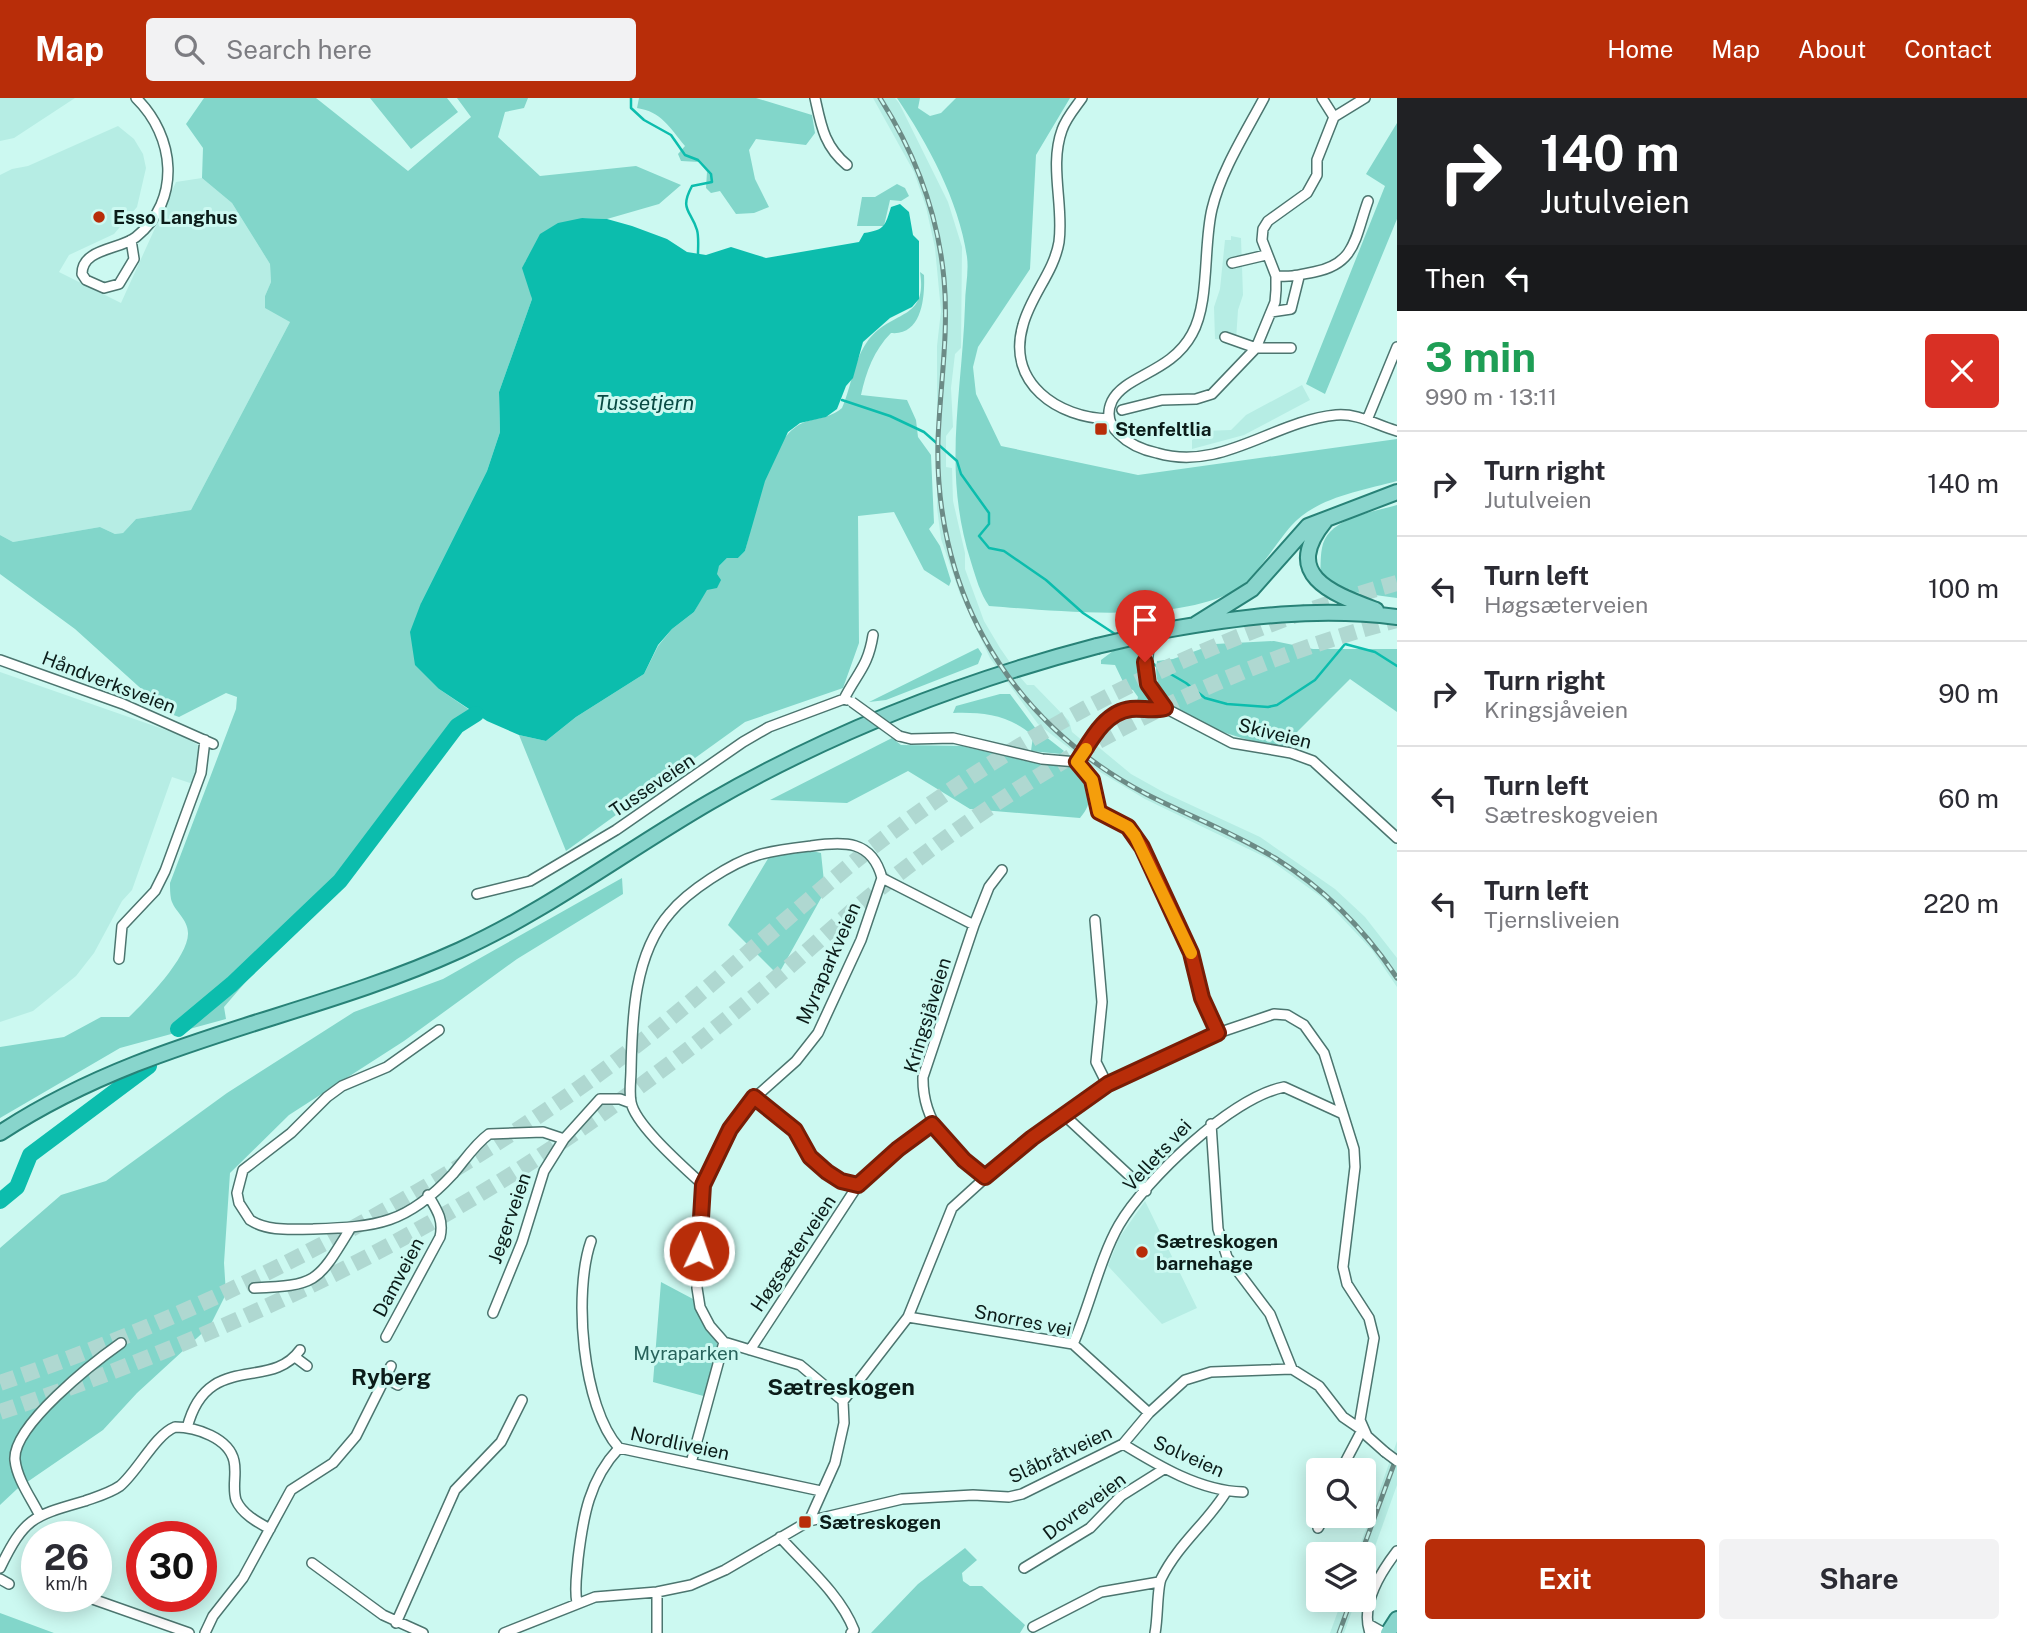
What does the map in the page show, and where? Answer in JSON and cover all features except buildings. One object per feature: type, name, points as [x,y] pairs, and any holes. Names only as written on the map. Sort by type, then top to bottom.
[{"type":"main road","points":[[1196,624],[1252,589],[1298,534],[1329,516],[1397,492]]},
{"type":"main road","points":[[1329,516],[1312,540],[1308,557],[1312,575],[1333,594],[1397,617]]},
{"type":"main road","points":[[0,1133],[70,1092],[142,1059],[368,986],[461,950],[526,915],[712,801],[823,743],[953,691],[1097,646],[1196,624],[1301,612],[1397,617]]},
{"type":"main road","points":[[1386,1633],[1397,1619]]},
{"type":"street","points":[[131,240],[134,259],[119,285],[103,288],[86,280],[82,270],[88,259],[131,240],[157,212],[169,171],[163,137],[136,98]]},
{"type":"street","points":[[816,98],[825,138],[834,154],[846,164]]},
{"type":"street","points":[[1082,98],[1060,138],[1057,159],[1060,236],[1056,257],[1022,326],[1020,349],[1026,372],[1048,402],[1075,416],[1109,419]]},
{"type":"street","points":[[1264,98],[1212,207],[1200,307],[1193,334],[1165,366],[1119,391],[1110,406],[1109,419],[1122,438],[1143,449],[1193,458],[1224,452],[1333,415],[1367,420],[1397,431]]},
{"type":"street","points":[[1322,98],[1334,117]]},
{"type":"street","points":[[1122,410],[1162,400],[1196,399],[1212,394],[1256,348],[1275,302],[1276,276],[1266,255],[1263,229],[1268,221],[1307,193],[1317,175],[1317,160],[1334,117],[1364,98]]},
{"type":"street","points":[[1276,276],[1299,277],[1340,265],[1346,259],[1368,201]]},
{"type":"street","points":[[1232,263],[1266,255]]},
{"type":"street","points":[[1271,312],[1291,309],[1299,277]]},
{"type":"street","points":[[1225,337],[1256,348],[1291,348]]},
{"type":"street","points":[[1367,420],[1397,347]]},
{"type":"street","points":[[1153,615],[1146,672],[1148,684],[1165,708]]},
{"type":"street","points":[[873,635],[870,658],[848,701],[899,736],[912,739],[953,738],[1042,759],[1077,762],[1092,780],[1099,812],[1128,827],[1142,847],[1191,953],[1202,998],[1218,1033]]},
{"type":"street","name":"Håndverksveien","points":[[0,660],[123,704],[209,742],[201,773],[165,871],[155,891],[122,926],[119,959]]},
{"type":"street","name":"Tusseveien","points":[[477,894],[530,881],[616,830],[743,741],[769,727],[848,701]]},
{"type":"street","points":[[1077,762],[1097,732],[1114,715],[1127,710],[1165,708]]},
{"type":"street","name":"Skiveien","points":[[1165,708],[1232,743],[1291,753],[1313,761],[1397,838]]},
{"type":"street","points":[[703,1185],[657,1142],[631,1103],[632,1026],[638,987],[656,936],[679,903],[700,887],[758,855],[845,842],[859,845],[873,857],[882,878],[974,925]]},
{"type":"street","name":"Kringsjåveien","points":[[985,1177],[964,1160],[932,1124],[923,1093],[923,1077],[974,925],[989,887],[1002,870]]},
{"type":"street","name":"Myraparkveien","points":[[724,1342],[705,1316],[696,1288],[703,1185],[730,1129],[754,1097],[796,1060],[818,1033],[856,952],[882,878]]},
{"type":"street","points":[[1094,920],[1102,1002],[1096,1062],[1108,1084]]},
{"type":"street","points":[[809,1521],[835,1463],[844,1423],[843,1401],[908,1317],[947,1216],[985,1177],[1063,1114],[1108,1084],[1218,1033],[1274,1014],[1295,1018],[1314,1037],[1324,1053],[1336,1082],[1355,1158],[1343,1267],[1347,1284],[1369,1318],[1374,1338],[1360,1411],[1362,1430],[1347,1458]]},
{"type":"street","points":[[439,1030],[387,1067],[342,1086],[291,1133],[249,1164],[239,1177],[239,1203],[257,1224],[282,1229],[350,1229],[394,1220],[444,1184],[478,1142],[489,1134],[543,1132],[564,1139]]},
{"type":"street","name":"Vellets vei","points":[[1073,1345],[1114,1234],[1146,1191],[1211,1124],[1284,1087],[1343,1114]]},
{"type":"street","points":[[754,1097],[795,1130],[810,1157],[827,1172],[841,1181],[858,1185]]},
{"type":"street","name":"Jegerveien","points":[[493,1313],[522,1241],[538,1184],[564,1139],[600,1099],[620,1099],[631,1103]]},
{"type":"street","points":[[1063,1114],[1146,1191]]},
{"type":"street","name":"Høgsæterveien","points":[[750,1350],[858,1185],[898,1149],[932,1124]]},
{"type":"street","points":[[1211,1124],[1218,1229],[1231,1264],[1270,1314],[1292,1368],[1319,1386],[1343,1417],[1397,1461]]},
{"type":"street","name":"Damveien","points":[[386,1337],[440,1237],[443,1226],[440,1215],[428,1195]]},
{"type":"street","points":[[254,1288],[296,1286],[313,1280],[350,1229]]},
{"type":"street","name":"Nordliveien","points":[[591,1241],[583,1272],[584,1346],[600,1422],[619,1448],[821,1491]]},
{"type":"street","name":"Snorres vei","points":[[908,1317],[1073,1345],[1149,1413]]},
{"type":"street","points":[[691,1463],[724,1342],[800,1365],[843,1401]]},
{"type":"street","points":[[39,1514],[16,1465],[19,1441],[48,1407],[121,1343]]},
{"type":"street","points":[[187,1428],[191,1410],[206,1389],[218,1382],[285,1363],[298,1353],[307,1366]]},
{"type":"street","points":[[205,1633],[213,1616],[243,1578],[291,1490],[341,1456],[356,1436],[391,1366]]},
{"type":"street","name":"Slåbråtveien","points":[[504,1633],[577,1603],[613,1594],[657,1592],[710,1577],[809,1521],[902,1499],[973,1495],[1009,1497],[1123,1444],[1173,1388],[1198,1375],[1292,1368]]},
{"type":"street","points":[[385,1378],[398,1385]]},
{"type":"street","points":[[396,1623],[455,1490],[501,1442],[522,1400]]},
{"type":"street","points":[[0,1567],[21,1530],[39,1514],[114,1490],[131,1475],[166,1432],[175,1427],[187,1428],[216,1438],[229,1449],[234,1462],[236,1500],[246,1514],[270,1529]]},
{"type":"street","name":"Solveien","points":[[1123,1444],[1164,1469],[1226,1492],[1243,1492]]},
{"type":"street","points":[[577,1603],[575,1591],[582,1523],[588,1497],[598,1474],[619,1448]]},
{"type":"street","name":"Dovreveien","points":[[1024,1568],[1090,1528],[1121,1496],[1164,1469]]},
{"type":"street","points":[[1155,1633],[1159,1582],[1192,1532],[1218,1505],[1226,1492]]},
{"type":"street","points":[[779,1537],[834,1596],[852,1631]]},
{"type":"street","points":[[1386,1633],[1369,1629],[1367,1610],[1376,1586],[1397,1551]]},
{"type":"street","points":[[312,1563],[396,1623],[423,1633]]},
{"type":"street","points":[[1033,1627],[1101,1592],[1159,1582]]},
{"type":"street","points":[[657,1592],[657,1633]]},
{"type":"street","points":[[112,1606],[189,1633]]},
{"type":"shaded area","points":[[0,98],[75,98],[14,138],[0,141]]},
{"type":"shaded area","points":[[873,98],[895,98],[899,103],[948,202],[962,247],[961,348],[955,354],[951,388],[953,427],[946,436],[946,467],[952,468],[953,501],[965,553],[965,569],[984,621],[1020,677],[1027,685],[1034,685],[1069,721],[1072,732],[1084,742],[1092,748],[1096,745],[1131,774],[1165,793],[1260,837],[1335,889],[1365,917],[1397,958],[1397,987],[1372,950],[1324,899],[1269,859],[1145,799],[1100,772],[1038,724],[990,658],[960,594],[941,539],[937,508],[937,346],[941,311],[935,248],[926,207],[914,172]]},
{"type":"shaded area","points":[[118,126],[134,139],[143,154],[146,168],[137,207],[114,234],[69,255],[59,272],[121,303],[176,182],[202,178],[232,203],[270,264],[271,282],[265,296],[290,322],[191,510],[136,519],[123,533],[115,534],[100,527],[13,542],[0,535],[0,175],[28,166]]},
{"type":"shaded area","points":[[1231,236],[1241,238],[1243,295],[1238,310],[1236,340],[1215,339],[1214,307],[1220,289],[1225,240],[1231,240]]},
{"type":"shaded area","points":[[1302,385],[1310,400],[1244,435],[1192,449],[1192,440],[1203,431],[1231,430],[1246,415]]},
{"type":"shaded area","points":[[0,672],[183,736],[198,745],[200,759],[193,784],[172,777],[132,890],[122,901],[94,953],[76,976],[33,1011],[0,1022]]},
{"type":"shaded area","name":"Sætreskogen barnehage","points":[[1145,1201],[1197,1308],[1162,1324],[1108,1266],[1119,1238]]},
{"type":"shaded area","points":[[1397,1441],[1397,1485],[1376,1544],[1361,1542],[1366,1528],[1376,1528],[1376,1500]]},
{"type":"shaded area","points":[[1338,1612],[1352,1612],[1344,1633],[1330,1633]]},
{"type":"green space","points":[[204,98],[316,98],[408,171],[471,117],[457,98],[528,98],[524,108],[505,112],[498,137],[540,176],[636,166],[681,185],[659,204],[607,219],[582,218],[525,262],[532,299],[499,392],[500,432],[487,471],[421,603],[439,689],[477,715],[224,1007],[226,1019],[120,1048],[0,1118],[0,1047],[64,1037],[101,1017],[129,1017],[165,978],[182,954],[188,933],[173,903],[170,883],[236,709],[237,697],[226,693],[179,717],[168,713],[75,629],[0,574],[0,535],[13,542],[100,527],[115,534],[123,533],[136,519],[191,510],[290,322],[265,308],[265,296],[271,282],[270,264],[232,203],[202,178],[203,148],[186,124]]},
{"type":"green space","points":[[370,98],[447,98],[458,112],[411,149]]},
{"type":"green space","points":[[639,98],[756,98],[812,115],[815,133],[806,145],[756,139],[749,150],[755,179],[769,207],[754,213],[736,214],[720,191],[711,193],[706,188],[707,172],[699,162],[681,161],[678,154],[685,146],[659,117],[637,108]]},
{"type":"green space","points":[[897,98],[920,98],[918,108],[930,116],[941,113],[956,98],[1070,98],[1036,155],[1030,269],[978,347],[973,367],[976,394],[1001,446],[1138,475],[1397,439],[1397,481],[1340,496],[1313,508],[1291,526],[1243,585],[1211,601],[1181,608],[1115,613],[989,606],[971,562],[957,496],[956,434],[967,257],[950,194],[920,134]]},
{"type":"green space","points":[[1397,123],[1397,219],[1325,394],[1306,384],[1385,186],[1366,174]]},
{"type":"green space","points":[[897,184],[905,188],[909,196],[901,201],[890,200],[884,226],[857,226],[862,197],[875,197]]},
{"type":"green space","points":[[920,272],[924,275],[924,284],[920,313],[909,328],[891,333],[880,347],[868,370],[861,395],[907,400],[916,420],[918,437],[931,455],[934,523],[929,529],[940,546],[951,581],[949,586],[924,570],[894,512],[858,516],[859,643],[843,688],[745,722],[566,851],[519,735],[546,741],[576,717],[644,674],[658,646],[672,629],[694,612],[719,566],[727,558],[738,558],[745,551],[757,502],[777,449],[797,426],[831,415],[842,408],[859,357],[867,342],[876,332],[906,313],[918,299],[921,288]]},
{"type":"green space","points":[[1397,505],[1397,598],[1353,592],[1320,577],[1322,548],[1332,530],[1352,518]]},
{"type":"green space","points":[[1274,641],[1313,649],[1397,649],[1397,712],[1350,679],[1281,748],[1221,731],[1200,722],[1181,711],[1166,697],[1157,681],[1157,661],[1173,659],[1215,644]]},
{"type":"green space","points":[[1140,645],[1141,684],[1150,701],[1145,707],[1136,705],[1138,697],[1133,690],[1126,688],[1115,665],[1101,664],[1101,660],[1113,651]]},
{"type":"green space","points":[[978,648],[982,654],[978,664],[886,700],[869,702]]},
{"type":"green space","points":[[1000,694],[1010,694],[1036,729],[1064,751],[1061,754],[1031,751],[1033,736],[1005,719],[985,714],[953,713],[956,706]]},
{"type":"green space","points":[[892,738],[901,745],[962,746],[1030,762],[1067,763],[1080,768],[1088,788],[1088,806],[1080,818],[970,809],[908,771],[847,803],[770,800]]},
{"type":"green space","points":[[812,851],[821,853],[825,891],[778,975],[728,925],[769,857]]},
{"type":"green space","points":[[622,878],[623,894],[517,959],[404,1041],[289,1115],[230,1173],[224,1263],[226,1294],[210,1326],[137,1393],[103,1430],[17,1489],[0,1505],[0,1248],[61,1195],[106,1181],[227,1093],[354,1012],[443,979]]},
{"type":"green space","name":"Myraparken","points":[[661,1282],[693,1299],[703,1324],[717,1343],[717,1356],[707,1397],[653,1382]]},
{"type":"green space","points":[[965,1548],[977,1560],[962,1573],[963,1581],[970,1586],[982,1586],[1025,1625],[1020,1633],[871,1633],[918,1584]]},
{"type":"green space","points":[[0,1613],[54,1633],[0,1633]]},
{"type":"water","name":"Tussetjern","points":[[900,204],[909,212],[913,235],[919,241],[919,299],[912,307],[890,318],[863,342],[853,378],[846,386],[837,409],[826,417],[800,423],[788,432],[765,481],[745,551],[738,558],[727,558],[719,566],[717,574],[721,580],[717,588],[707,590],[694,612],[672,629],[658,645],[644,674],[576,717],[546,741],[519,735],[487,721],[439,689],[415,665],[410,632],[421,603],[487,471],[500,432],[499,392],[532,299],[522,268],[540,234],[558,223],[582,218],[607,219],[667,239],[687,252],[706,255],[731,247],[766,258],[859,242],[864,233],[883,226],[891,207]]},
{"type":"waterway","points":[[631,98],[631,108],[644,120],[671,135],[685,155],[698,160],[711,174],[712,182],[692,186],[686,200],[687,210],[698,233],[698,254]]},
{"type":"waterway","points":[[842,400],[890,416],[924,432],[957,461],[961,474],[989,513],[989,524],[979,536],[989,548],[1004,551],[1046,580],[1083,613],[1118,636]]},
{"type":"waterway","points":[[1128,644],[1142,655]]},
{"type":"waterway","points":[[1150,662],[1186,683],[1205,698],[1227,704],[1268,707],[1277,705],[1315,680],[1345,644],[1375,652],[1397,666]]},
{"type":"waterway","points":[[178,1029],[232,984],[340,881],[457,726],[476,714]]},
{"type":"waterway","points":[[0,1201],[17,1187],[30,1155],[149,1066]]},
{"type":"tunnel","points":[[0,1383],[152,1325],[227,1292],[300,1256],[443,1177],[615,1062],[684,1007],[850,865],[911,818],[1041,733],[1179,662],[1250,632],[1397,583]]},
{"type":"tunnel","points":[[0,1412],[160,1353],[316,1283],[393,1244],[540,1156],[631,1093],[735,1012],[856,908],[927,852],[1052,768],[1118,730],[1254,667],[1325,641],[1397,620]]},
{"type":"railway","points":[[880,98],[904,140],[923,185],[941,255],[945,340],[938,440],[940,492],[954,567],[972,615],[984,638],[999,663],[1034,708],[1075,747],[1121,780],[1244,841],[1293,870],[1327,897],[1358,927],[1397,978]]},
{"type":"railway","points":[[1365,1542],[1397,1456]]},
{"type":"railway","points":[[1339,1633],[1347,1612]]},
{"type":"slow traffic","points":[[1086,749],[1077,762],[1092,780],[1095,804],[1099,812],[1112,822],[1128,827],[1135,836],[1191,953]]},
{"type":"place","name":"Esso Langhus","points":[[99,217]]},
{"type":"place","name":"Stenfeltlia","points":[[1101,429]]},
{"type":"place","name":"Sætreskogen barnehage","points":[[1142,1252]]},
{"type":"place","name":"Sætreskogen","points":[[805,1522]]},
{"type":"district","name":"Ryberg","points":[[391,1377]]},
{"type":"district","name":"Sætreskogen","points":[[841,1387]]},
{"type":"route","points":[[699,1251],[703,1185],[730,1129],[754,1097],[795,1130],[803,1140],[810,1157],[841,1181],[858,1185],[898,1149],[932,1124],[964,1160],[985,1177],[1063,1114],[1108,1084],[1218,1033],[1202,998],[1191,953],[1142,847],[1128,827],[1112,822],[1099,812],[1095,804],[1092,780],[1077,762],[1104,723],[1114,715],[1127,710],[1154,711],[1165,708],[1148,684],[1145,662]]}]
